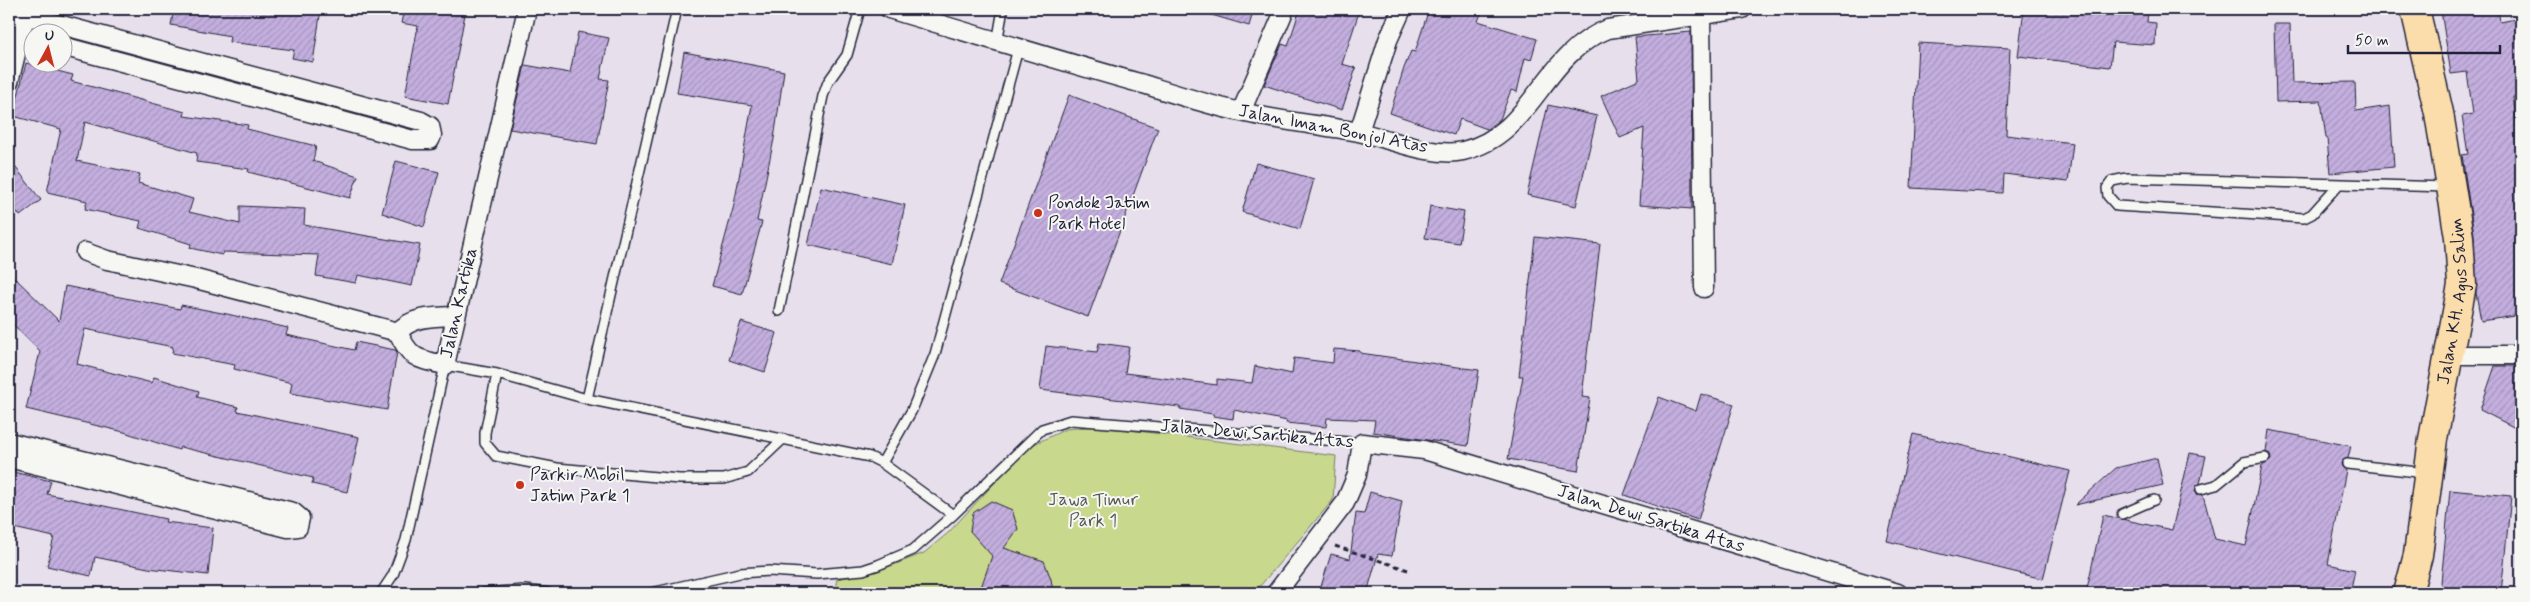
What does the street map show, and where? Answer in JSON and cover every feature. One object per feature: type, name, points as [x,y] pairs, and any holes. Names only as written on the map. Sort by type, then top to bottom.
[{"type":"main road","name":"Jalan KH. Agus Salim","points":[[2408,593],[2418,555],[2448,355],[2462,285],[2459,237],[2439,113],[2415,9]]},
{"type":"street","name":"Jalan Kartika","points":[[445,365],[454,316],[527,9]]},
{"type":"street","points":[[1240,112],[1285,9]]},
{"type":"street","points":[[1359,132],[1388,40],[1402,9]]},
{"type":"street","name":"Jalan Imam Bonjol Atas","points":[[897,10],[997,43],[1240,112],[1359,132],[1432,150],[1461,151],[1489,141],[1519,117],[1563,58],[1594,35],[1608,29],[1742,9]]},
{"type":"street","points":[[9,82],[21,34],[17,14],[47,22]]},
{"type":"street","points":[[1701,15],[1704,288]]},
{"type":"street","points":[[72,29],[421,121],[430,126],[432,135],[430,140],[413,140],[72,49]]},
{"type":"street","points":[[85,252],[107,260],[196,279],[398,332]]},
{"type":"street","points":[[398,332],[411,321],[422,318],[454,316]]},
{"type":"street","points":[[398,332],[403,344],[416,359],[445,365]]},
{"type":"street","points":[[2448,355],[2521,355]]},
{"type":"street","points":[[9,442],[293,512],[300,518],[298,527],[288,528],[9,458]]},
{"type":"street","points":[[1276,593],[1345,503],[1353,488],[1362,442]]},
{"type":"street","name":"Jalan Dewi Sartika Atas","points":[[1362,442],[1424,450],[1898,593]]},
{"type":"lane","points":[[587,399],[677,9]]},
{"type":"lane","points":[[779,311],[823,96],[828,82],[847,54],[860,9]]},
{"type":"lane","points":[[997,43],[1003,9]]},
{"type":"lane","points":[[882,463],[912,410],[935,354],[1018,49]]},
{"type":"lane","points":[[2339,184],[2312,214],[2304,218],[2116,206],[2108,196],[2106,188],[2112,181],[2128,178],[2451,187]]},
{"type":"lane","points":[[445,365],[496,374],[587,399],[870,457],[882,463],[938,502],[953,515]]},
{"type":"lane","name":"Jalan Kartika","points":[[381,593],[393,575],[406,540],[445,365]]},
{"type":"lane","points":[[496,374],[485,433],[486,442],[496,456],[557,468],[679,479],[724,479],[748,472],[782,440]]},
{"type":"lane","name":"Jalan Dewi Sartika Atas","points":[[651,593],[740,573],[769,571],[817,574],[863,570],[913,550],[953,515],[1042,429],[1071,420],[1362,442]]},
{"type":"lane","points":[[2201,489],[2216,485],[2244,462],[2265,458]]},
{"type":"lane","points":[[2347,464],[2429,474]]},
{"type":"lane","points":[[2122,514],[2154,500]]},
{"type":"lane","points":[[484,593],[524,590],[548,593]]},
{"type":"path","points":[[1316,540],[1408,570]]},
{"type":"green space","name":"Jawa Timur Park 1","points":[[1098,426],[1336,456],[1333,500],[1254,593],[834,593],[837,579],[878,571],[924,553],[948,533],[1028,447],[1066,429]]},
{"type":"green space","points":[[764,588],[809,593],[726,593]]},
{"type":"building","points":[[174,9],[321,9],[313,62],[292,58],[294,50],[229,42],[230,36],[171,25]]},
{"type":"building","points":[[404,9],[466,9],[448,104],[405,96],[418,26],[401,23]]},
{"type":"building","points":[[1205,9],[1254,9],[1249,26],[1205,13]]},
{"type":"building","points":[[1300,9],[1360,9],[1342,64],[1356,68],[1342,110],[1264,85],[1282,44],[1288,46]]},
{"type":"building","points":[[1429,9],[1483,9],[1478,21],[1537,39],[1531,60],[1525,58],[1517,92],[1511,90],[1500,119],[1487,129],[1460,119],[1454,135],[1390,113],[1404,68],[1411,51],[1415,52]]},
{"type":"building","points":[[2024,9],[2148,9],[2147,22],[2156,23],[2155,45],[2113,42],[2110,67],[2018,56]]},
{"type":"building","points":[[2454,9],[2498,9],[2500,22],[2521,18],[2521,97],[2513,97],[2521,150],[2521,315],[2481,321],[2476,293],[2474,235],[2462,155],[2468,154],[2462,116],[2473,114],[2467,72],[2451,74],[2441,11]]},
{"type":"building","points":[[2274,24],[2290,24],[2292,83],[2355,82],[2356,111],[2390,106],[2394,167],[2330,173],[2321,101],[2276,102]]},
{"type":"building","points":[[578,32],[609,38],[600,79],[609,80],[597,144],[510,129],[525,65],[570,73]]},
{"type":"building","points":[[1691,32],[1692,209],[1639,205],[1644,128],[1620,138],[1601,96],[1639,79],[1635,37]]},
{"type":"building","points":[[1918,43],[2010,48],[2006,135],[2073,143],[2068,182],[2004,174],[2003,193],[1911,188]]},
{"type":"building","points":[[684,52],[784,71],[774,139],[757,221],[762,222],[742,294],[712,286],[734,205],[752,105],[677,93]]},
{"type":"building","points":[[24,72],[61,72],[73,75],[71,81],[185,112],[184,116],[248,125],[247,129],[316,146],[313,161],[358,176],[350,198],[248,172],[249,169],[196,162],[197,153],[85,122],[77,161],[140,174],[138,183],[193,199],[189,212],[240,224],[240,206],[305,209],[304,225],[420,245],[412,286],[358,275],[356,283],[316,276],[319,255],[223,252],[222,255],[190,248],[191,244],[139,228],[141,221],[85,209],[87,201],[47,192],[61,129],[13,116]]},
{"type":"building","points":[[1069,95],[1158,128],[1088,317],[999,284]]},
{"type":"building","points":[[1548,105],[1597,116],[1576,206],[1527,195]]},
{"type":"building","points":[[9,159],[41,200],[20,216],[9,202]]},
{"type":"building","points":[[396,161],[439,172],[424,227],[382,213]]},
{"type":"building","points":[[1256,163],[1314,179],[1300,229],[1242,212]]},
{"type":"building","points":[[821,187],[905,205],[892,264],[808,245]]},
{"type":"building","points":[[1430,206],[1464,212],[1459,243],[1425,238]]},
{"type":"building","points":[[1535,237],[1600,244],[1582,397],[1590,398],[1578,471],[1508,459],[1523,376],[1519,376]]},
{"type":"building","points":[[9,272],[59,321],[65,286],[180,309],[181,305],[227,314],[288,328],[286,335],[354,350],[356,342],[395,350],[397,352],[387,410],[290,393],[292,383],[234,369],[235,365],[172,353],[173,347],[85,329],[77,364],[152,383],[154,377],[199,391],[197,397],[238,407],[237,411],[359,437],[347,492],[312,484],[313,478],[180,447],[179,450],[124,432],[26,409],[40,352],[9,320]]},
{"type":"building","points":[[741,322],[777,333],[765,372],[729,360]]},
{"type":"building","points":[[1099,343],[1129,347],[1125,373],[1217,385],[1217,379],[1252,383],[1255,366],[1292,374],[1294,358],[1333,363],[1334,349],[1360,351],[1360,353],[1479,370],[1468,446],[1373,432],[1375,420],[1327,418],[1326,427],[1286,423],[1287,421],[1234,410],[1233,419],[1180,409],[1180,407],[1040,390],[1046,346],[1097,352]]},
{"type":"building","points":[[2495,366],[2521,366],[2521,431],[2480,410]]},
{"type":"building","points":[[1701,394],[1734,404],[1698,520],[1624,495],[1659,397],[1696,411]]},
{"type":"building","points":[[2269,430],[2351,446],[2348,458],[2341,463],[2342,467],[2346,470],[2328,564],[2355,570],[2350,593],[2086,593],[2103,515],[2172,530],[2190,453],[2206,456],[2200,483],[2195,490],[2197,494],[2203,495],[2215,539],[2246,546],[2262,466],[2271,460],[2270,454],[2266,452]]},
{"type":"building","points":[[1913,434],[2070,471],[2043,579],[1887,541]]},
{"type":"building","points":[[2157,458],[2163,485],[2075,505],[2116,468]]},
{"type":"building","points":[[9,471],[51,481],[47,494],[166,519],[165,522],[213,528],[208,575],[148,568],[95,557],[91,576],[47,566],[54,537],[9,527]]},
{"type":"building","points":[[2450,490],[2511,496],[2501,593],[2440,593]]},
{"type":"building","points":[[1370,492],[1402,501],[1392,556],[1378,554],[1367,593],[1319,593],[1331,554],[1350,559],[1356,513],[1364,514]]},
{"type":"building","points":[[991,501],[1012,510],[1018,529],[1004,548],[1044,561],[1051,579],[1053,593],[979,593],[992,556],[970,531],[973,513]]},
{"type":"place","name":"Pondok Jatim Park Hotel","points":[[1038,213]]},
{"type":"place","name":"Parkir Mobil Jatim Park 1","points":[[520,485]]}]
